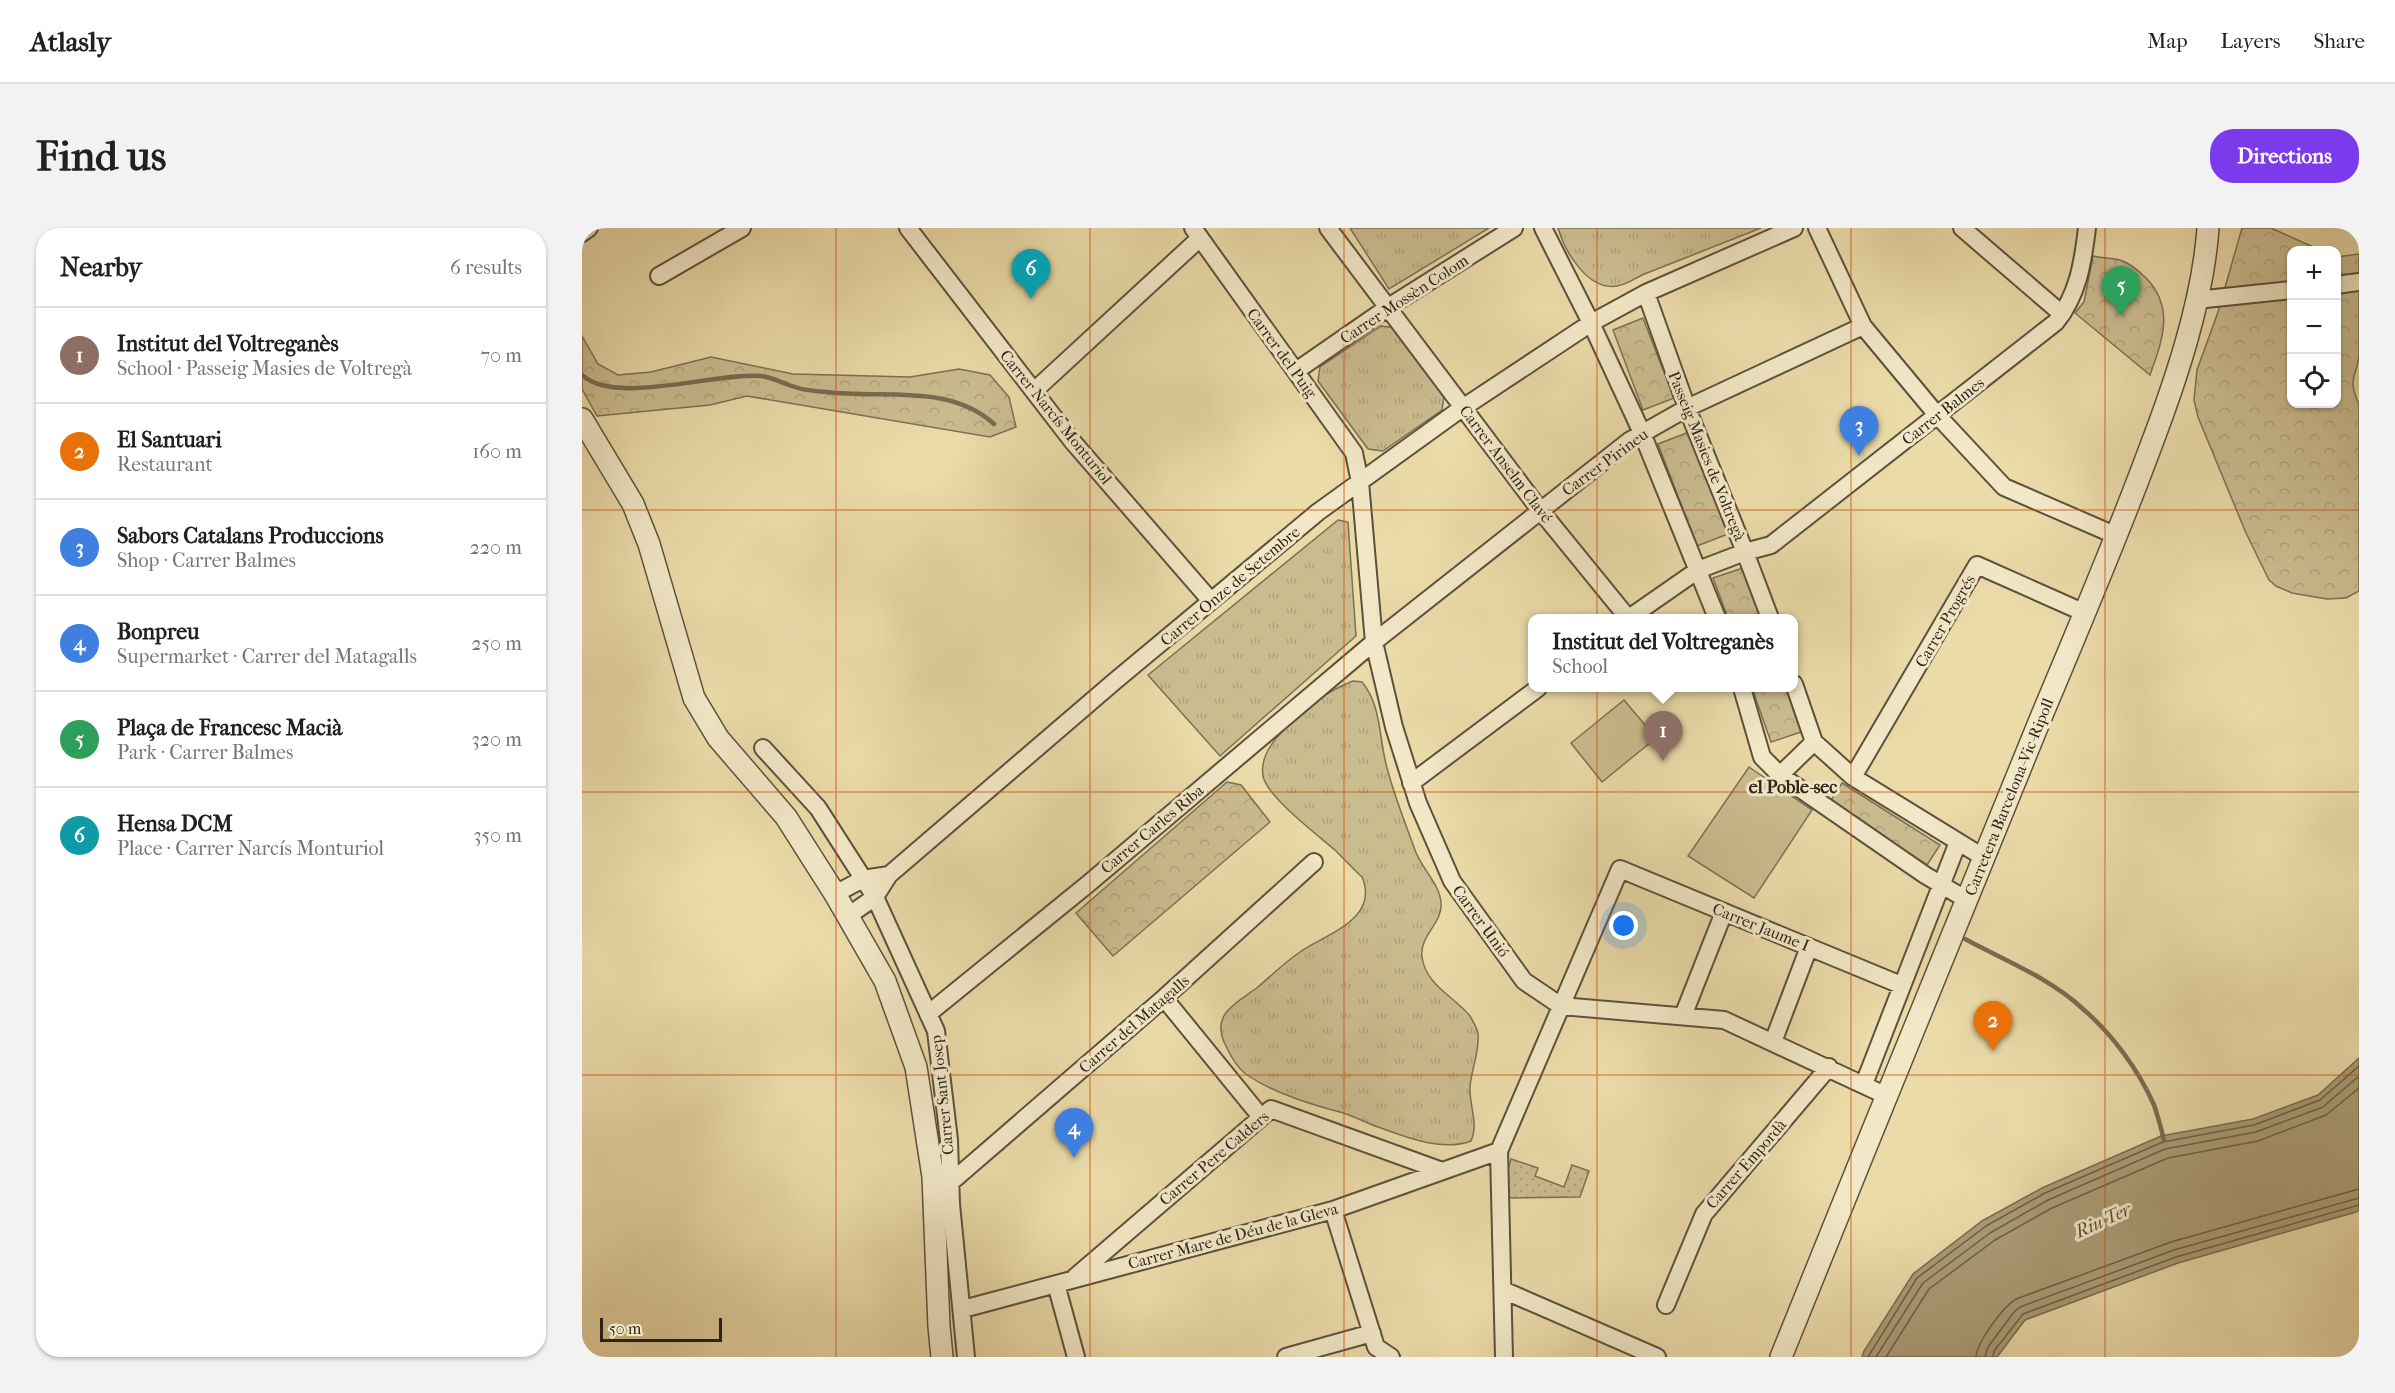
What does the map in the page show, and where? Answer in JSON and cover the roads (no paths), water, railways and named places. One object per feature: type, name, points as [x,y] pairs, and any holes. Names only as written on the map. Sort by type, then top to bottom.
[{"type":"street","points":[[582,233],[589,228]]},
{"type":"street","points":[[658,276],[742,228]]},
{"type":"street","name":"Carrer Narcís Monturiol","points":[[908,228],[1073,442],[1211,601]]},
{"type":"street","name":"Carrer Anselm Clavé","points":[[1328,228],[1540,510],[1626,614]]},
{"type":"street","name":"Carrer Mossèn Colom","points":[[1296,371],[1388,308],[1514,228]]},
{"type":"street","points":[[1543,228],[1591,323],[1642,434],[1715,614]]},
{"type":"street","name":"Carrer Onze de Setembre","points":[[848,916],[874,897],[889,875],[1115,681],[1318,512],[1464,408],[1591,323],[1646,293],[1794,228]]},
{"type":"street","points":[[1817,228],[1863,326],[1937,415],[2004,488],[2117,536]]},
{"type":"street","points":[[1962,228],[2062,314]]},
{"type":"street","name":"Carrer Balmes","points":[[1745,552],[1771,545],[2056,322],[2068,306],[2083,261],[2087,228]]},
{"type":"street","name":"Carretera Barcelona-Vic-Ripoll","points":[[1781,1357],[1926,995],[2117,536],[2161,420],[2184,349],[2196,300],[2208,228]]},
{"type":"street","points":[[1034,392],[1197,233]]},
{"type":"street","name":"Carrer del Puig","points":[[1197,233],[1354,453],[1360,482]]},
{"type":"street","points":[[2341,284],[2359,282]]},
{"type":"street","points":[[2196,300],[2287,291]]},
{"type":"street","name":"Passeig Masies de Voltregà","points":[[1646,293],[1687,408],[1768,614]]},
{"type":"street","name":"Carrer Pirineu","points":[[1374,642],[1629,441],[1687,408],[1863,326]]},
{"type":"street","points":[[582,419],[633,504],[649,544],[694,698],[718,738],[786,817],[835,894],[885,981],[916,1067],[933,1177],[942,1357]]},
{"type":"street","name":"Carrer Unió","points":[[1360,482],[1374,642],[1394,727],[1418,804],[1452,881],[1524,981],[1561,1006],[1724,1020],[1830,1067],[1887,1096]]},
{"type":"street","points":[[1635,614],[1698,570],[1745,552]]},
{"type":"street","name":"Carrer Progrés","points":[[1853,777],[1977,565],[2085,613]]},
{"type":"street","name":"Carrer Carles Riba","points":[[928,1014],[1088,884],[1374,642]]},
{"type":"street","points":[[1412,783],[1531,692]]},
{"type":"street","points":[[1744,692],[1762,757],[1780,775],[1967,900]]},
{"type":"street","points":[[1797,692],[1814,742],[1853,777],[1983,857]]},
{"type":"street","points":[[1780,775],[1814,742]]},
{"type":"street","name":"Carrer Sant Josep","points":[[763,748],[818,808],[863,879],[874,897],[936,1031],[949,1140],[950,1183],[966,1357]]},
{"type":"street","points":[[1864,1084],[1958,842]]},
{"type":"street","name":"Carrer del Matagalls","points":[[950,1183],[1164,998],[1314,862]]},
{"type":"street","name":"Carrer Jaume I","points":[[1561,1006],[1620,869],[1901,985]]},
{"type":"street","points":[[835,894],[863,879],[889,875]]},
{"type":"street","points":[[1683,1017],[1724,912]]},
{"type":"street","points":[[1773,1042],[1809,947]]},
{"type":"street","points":[[1164,998],[1261,1117]]},
{"type":"street","points":[[1504,1357],[1499,1151],[1561,1006]]},
{"type":"street","name":"Carrer Empordà","points":[[1666,1305],[1704,1214],[1830,1067]]},
{"type":"street","name":"Carrer Pere Calders","points":[[1064,1282],[1271,1109],[1443,1171]]},
{"type":"street","name":"Carrer Mare de Déu de la Gleva","points":[[963,1309],[1333,1210],[1499,1151]]},
{"type":"street","points":[[1333,1210],[1373,1346]]},
{"type":"street","name":"Carrer Sant Josep","points":[[956,1357],[952,1312],[958,1271]]},
{"type":"street","points":[[1064,1282],[1076,1357]]},
{"type":"street","points":[[1503,1290],[1657,1357]]},
{"type":"street","points":[[1287,1357],[1373,1346],[1391,1357]]},
{"type":"water","name":"Riu Ter","points":[[2359,1058],[2359,1210],[2356,1212],[2178,1263],[2025,1320],[1997,1357],[1862,1357],[1913,1274],[1982,1221],[2042,1188],[2161,1136],[2253,1119],[2318,1095]]},
{"type":"waterway","points":[[582,375],[597,384],[618,388],[667,386],[742,376],[761,376],[811,391],[936,398],[976,411],[994,424]]},
{"type":"waterway","points":[[1965,939],[2056,988],[2094,1019],[2114,1041],[2140,1078],[2154,1105],[2164,1140]]},
{"type":"place","name":"Hensa DCM","points":[[1031,299]]},
{"type":"place","name":"Plaça de Francesc Macià","points":[[2121,316]]},
{"type":"place","name":"Sabors Catalans Produccions","points":[[1859,456]]},
{"type":"place","name":"Institut del Voltreganès","points":[[1663,761]]},
{"type":"place","name":"El Santuari","points":[[1993,1051]]},
{"type":"place","name":"Bonpreu","points":[[1074,1158]]},
{"type":"district","name":"el Poble-sec","points":[[1793,787]]}]
